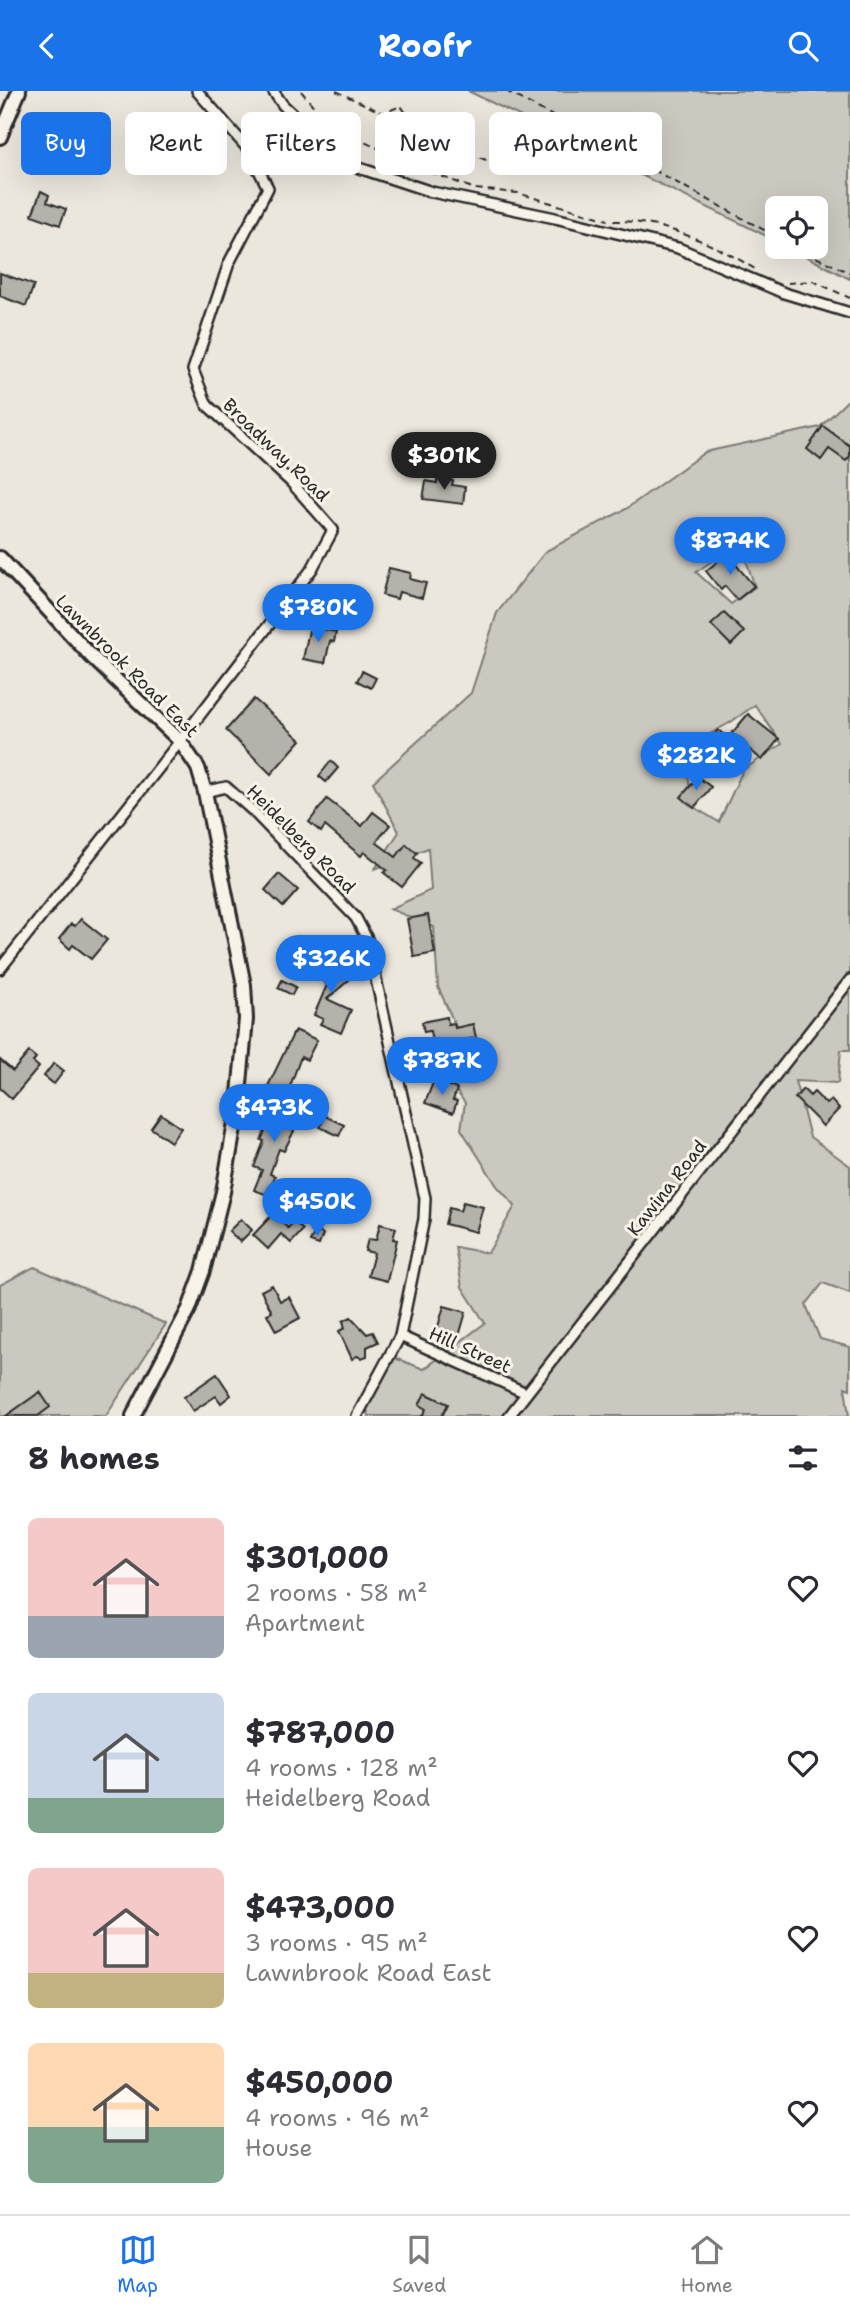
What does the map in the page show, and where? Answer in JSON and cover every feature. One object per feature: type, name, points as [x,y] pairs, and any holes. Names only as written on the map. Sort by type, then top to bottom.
[{"type":"street","points":[[0,137],[19,91]]},
{"type":"street","name":"Broadway Road","points":[[0,969],[312,569],[333,530],[291,482],[207,405],[192,370],[229,263],[268,188],[248,149],[197,91]]},
{"type":"street","points":[[273,91],[283,105],[344,163],[432,192],[678,248],[784,293],[850,313]]},
{"type":"street","name":"Lawnbrook Road East","points":[[0,558],[92,657],[180,741],[198,768],[244,985],[246,1019],[238,1105],[223,1192],[189,1309],[133,1416]]},
{"type":"street","name":"Heidelberg Road","points":[[205,792],[226,787],[253,811],[356,918],[367,939],[425,1198],[424,1219],[400,1336],[357,1416]]},
{"type":"street","name":"Kawina Road","points":[[509,1416],[850,980]]},
{"type":"street","name":"Hill Street","points":[[400,1336],[526,1393]]},
{"type":"path","points":[[301,91],[325,120],[340,131],[435,174],[475,189],[518,193],[614,222],[668,227],[683,236],[736,257],[765,275]]},
{"type":"path","points":[[336,91],[383,113],[401,106],[411,120],[433,140],[489,161]]},
{"type":"path","points":[[506,91],[546,112]]},
{"type":"path","points":[[662,175],[765,230]]},
{"type":"path","points":[[820,259],[850,273]]},
{"type":"path","points":[[786,283],[813,281],[850,298]]},
{"type":"shaded area","points":[[468,91],[850,91],[850,279],[811,259],[828,259],[828,196],[765,196],[765,235],[641,175],[662,175],[662,112],[511,112]]},
{"type":"shaded area","points":[[850,398],[850,1050],[841,1050],[838,1083],[795,1081],[810,1137],[850,1166],[850,1293],[823,1283],[806,1305],[820,1339],[850,1347],[850,1389],[845,1387],[849,1416],[369,1416],[364,1401],[392,1357],[424,1369],[485,1323],[462,1287],[455,1247],[488,1253],[515,1206],[497,1186],[461,1129],[465,1103],[441,1070],[469,1056],[438,987],[434,927],[390,909],[431,890],[428,848],[375,869],[399,832],[373,782],[471,693],[497,613],[546,551],[626,509],[705,452],[820,427]],"holes":[[[740,542],[755,587],[731,604],[696,572]],[[755,705],[782,744],[743,770],[719,822],[692,806],[685,748]]]},
{"type":"shaded area","points":[[34,1267],[166,1324],[106,1416],[0,1416],[0,1285]]},
{"type":"building","points":[[41,191],[49,195],[47,202],[66,209],[60,225],[32,215]]},
{"type":"building","points":[[0,273],[34,285],[26,306],[0,296]]},
{"type":"building","points":[[823,426],[850,446],[850,456],[846,461],[829,449],[821,460],[807,449]]},
{"type":"building","points":[[437,479],[453,481],[452,485],[465,487],[463,504],[423,499],[426,481],[437,483]]},
{"type":"building","points":[[727,554],[754,586],[737,600],[725,586],[721,590],[706,571]]},
{"type":"building","points":[[389,568],[411,573],[410,579],[426,583],[422,598],[399,592],[397,599],[382,595]]},
{"type":"building","points":[[724,613],[744,632],[731,645],[711,625]]},
{"type":"building","points":[[310,626],[336,632],[334,642],[330,641],[325,663],[303,659]]},
{"type":"building","points":[[362,671],[376,678],[371,688],[357,681]]},
{"type":"building","points":[[254,699],[301,740],[271,774],[226,730]]},
{"type":"building","points":[[748,714],[779,739],[762,760],[750,750],[743,759],[726,745],[720,753],[708,743],[718,730],[728,738]]},
{"type":"building","points":[[331,761],[338,768],[326,782],[319,776]]},
{"type":"building","points":[[698,777],[711,787],[694,808],[681,797]]},
{"type":"building","points":[[327,799],[362,826],[373,812],[390,825],[376,842],[396,857],[406,844],[417,853],[414,858],[421,863],[402,887],[384,873],[387,870],[364,852],[361,856],[325,826],[321,832],[309,822]]},
{"type":"building","points":[[279,874],[298,890],[283,907],[265,890]]},
{"type":"building","points":[[428,915],[435,953],[414,957],[407,919]]},
{"type":"building","points":[[81,919],[107,940],[91,959],[73,945],[70,949],[59,939],[71,924],[75,926]]},
{"type":"building","points":[[326,954],[349,980],[327,999],[351,1010],[341,1033],[320,1024],[323,1019],[314,1015],[327,985],[311,967]]},
{"type":"building","points":[[282,980],[296,987],[292,995],[278,988]]},
{"type":"building","points":[[447,1017],[448,1024],[454,1023],[455,1028],[473,1024],[476,1038],[457,1041],[459,1048],[434,1052],[430,1031],[424,1032],[422,1022]]},
{"type":"building","points":[[295,1030],[317,1040],[307,1060],[301,1057],[287,1094],[268,1086]]},
{"type":"building","points":[[29,1052],[36,1058],[33,1062],[39,1067],[12,1099],[0,1088],[0,1060],[13,1071]]},
{"type":"building","points":[[54,1063],[64,1071],[54,1084],[44,1076]]},
{"type":"building","points":[[434,1080],[457,1089],[453,1100],[457,1101],[453,1113],[425,1103]]},
{"type":"building","points":[[803,1089],[810,1096],[814,1092],[826,1104],[831,1100],[839,1109],[823,1126],[795,1098]]},
{"type":"building","points":[[270,1104],[300,1119],[284,1151],[279,1149],[270,1174],[275,1176],[268,1195],[254,1190],[262,1170],[254,1167],[269,1123],[262,1120]]},
{"type":"building","points":[[161,1114],[181,1128],[171,1142],[151,1128]]},
{"type":"building","points":[[325,1116],[344,1125],[339,1136],[320,1127]]},
{"type":"building","points":[[345,1187],[357,1192],[353,1202],[341,1197]]},
{"type":"building","points":[[463,1202],[483,1207],[476,1232],[445,1224],[449,1208],[460,1211]]},
{"type":"building","points":[[273,1214],[288,1228],[294,1221],[303,1230],[291,1243],[281,1234],[268,1249],[253,1235]]},
{"type":"building","points":[[241,1219],[252,1230],[240,1242],[229,1231]]},
{"type":"building","points":[[380,1224],[396,1228],[393,1239],[397,1240],[387,1281],[368,1276],[374,1253],[365,1251],[368,1239],[376,1240]]},
{"type":"building","points":[[315,1231],[323,1234],[319,1245],[310,1242]]},
{"type":"building","points":[[272,1285],[280,1301],[289,1297],[300,1318],[276,1331],[267,1314],[272,1312],[261,1291]]},
{"type":"building","points":[[444,1306],[466,1312],[459,1336],[437,1330]]},
{"type":"building","points":[[351,1317],[367,1334],[373,1332],[378,1342],[367,1347],[367,1356],[361,1358],[357,1356],[352,1359],[339,1331],[345,1328],[343,1321]]},
{"type":"building","points":[[217,1374],[231,1395],[221,1403],[216,1396],[193,1411],[184,1397]]},
{"type":"building","points":[[40,1392],[50,1407],[38,1416],[6,1416]]},
{"type":"building","points":[[425,1393],[448,1404],[442,1416],[422,1416],[426,1409],[419,1405]]}]
